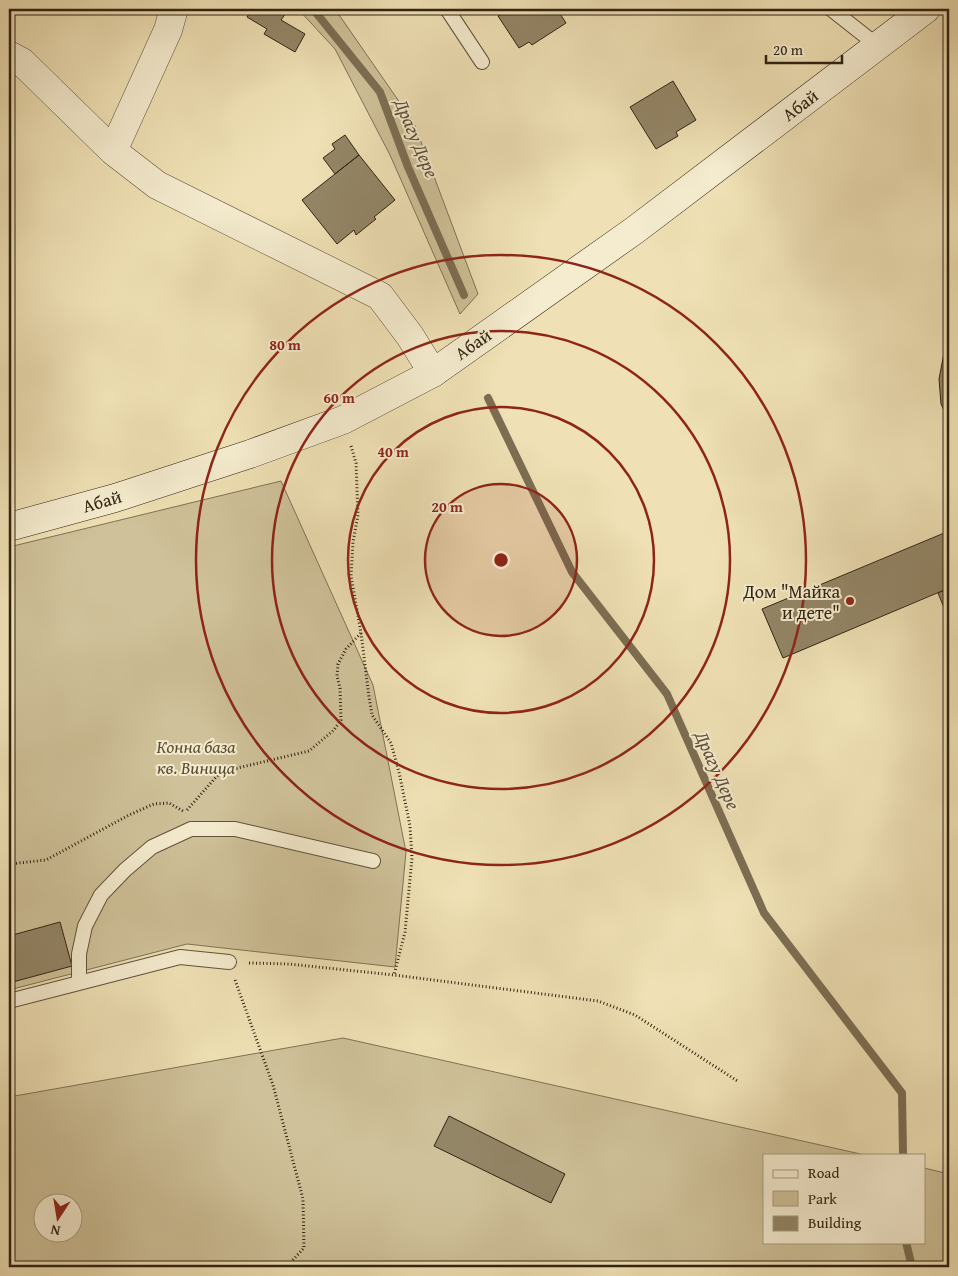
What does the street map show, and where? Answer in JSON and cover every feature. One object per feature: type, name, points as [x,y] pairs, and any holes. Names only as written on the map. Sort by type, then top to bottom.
[{"type":"street","points":[[113,151],[168,30],[174,9]]},
{"type":"street","name":"Абай","points":[[9,527],[115,498],[250,454],[343,420],[433,372],[635,230],[926,9]]},
{"type":"street","points":[[9,54],[22,62],[113,151],[157,185],[380,296],[410,336],[433,372]]},
{"type":"lane","points":[[447,9],[482,62]]},
{"type":"lane","points":[[831,9],[878,46]]},
{"type":"lane","points":[[79,983],[79,954],[85,926],[101,895],[125,870],[152,847],[191,829],[235,829],[373,860]]},
{"type":"lane","points":[[9,1001],[180,957],[229,962]]},
{"type":"path","points":[[343,420],[356,463],[358,515],[353,542],[351,576],[372,715],[390,743],[399,772],[410,826],[412,858],[405,932],[394,975]]},
{"type":"path","points":[[9,864],[46,860],[129,815],[154,804],[169,803],[178,806],[185,812],[217,776],[309,751],[334,730],[341,720],[340,688],[337,676],[338,664],[346,649],[361,633]]},
{"type":"path","points":[[286,1267],[304,1248],[303,1199],[273,1085],[229,962],[289,964],[394,975],[598,1001],[635,1015],[738,1082]]},
{"type":"green space","points":[[298,9],[335,9],[414,123],[478,294],[460,314],[390,155],[335,49]]},
{"type":"green space","name":"Конна база кв. Виница","points":[[281,481],[373,685],[406,852],[395,967],[187,944],[9,990],[9,547]]},
{"type":"green space","points":[[343,1038],[861,1154],[763,1154],[763,1244],[926,1244],[926,1168],[949,1174],[949,1267],[9,1267],[9,1097]]},
{"type":"building","points":[[252,9],[279,9],[286,13],[281,20],[305,34],[295,52],[264,34],[267,29],[247,17]]},
{"type":"building","points":[[503,9],[557,9],[566,23],[532,45],[529,42],[519,48],[498,16],[505,12]]},
{"type":"building","points":[[673,81],[696,120],[676,132],[678,136],[656,149],[630,107]]},
{"type":"building","points":[[345,135],[359,155],[335,174],[323,158],[335,149],[332,144]]},
{"type":"building","points":[[359,155],[395,200],[356,235],[354,230],[337,244],[302,200]]},
{"type":"building","points":[[949,345],[949,421],[941,404],[939,379],[944,353]]},
{"type":"building","name":"Дом \"Майка и дете\"","points":[[949,531],[949,588],[783,658],[762,609]]},
{"type":"building","points":[[949,588],[949,620],[938,593]]},
{"type":"building","points":[[60,922],[72,966],[9,983],[9,936]]},
{"type":"building","points":[[449,1116],[565,1174],[551,1203],[434,1146]]},
{"type":"waterway","name":"Драгу Дере","points":[[313,9],[380,92],[408,167],[464,295]]},
{"type":"waterway","name":"Драгу Дере","points":[[488,398],[572,572],[667,694],[764,913],[902,1093],[903,1154]]},
{"type":"waterway","name":"Драгу Дере","points":[[906,1244],[912,1267]]},
{"type":"place","name":"Дом \"Майка и дете\"","points":[[850,601]]}]
